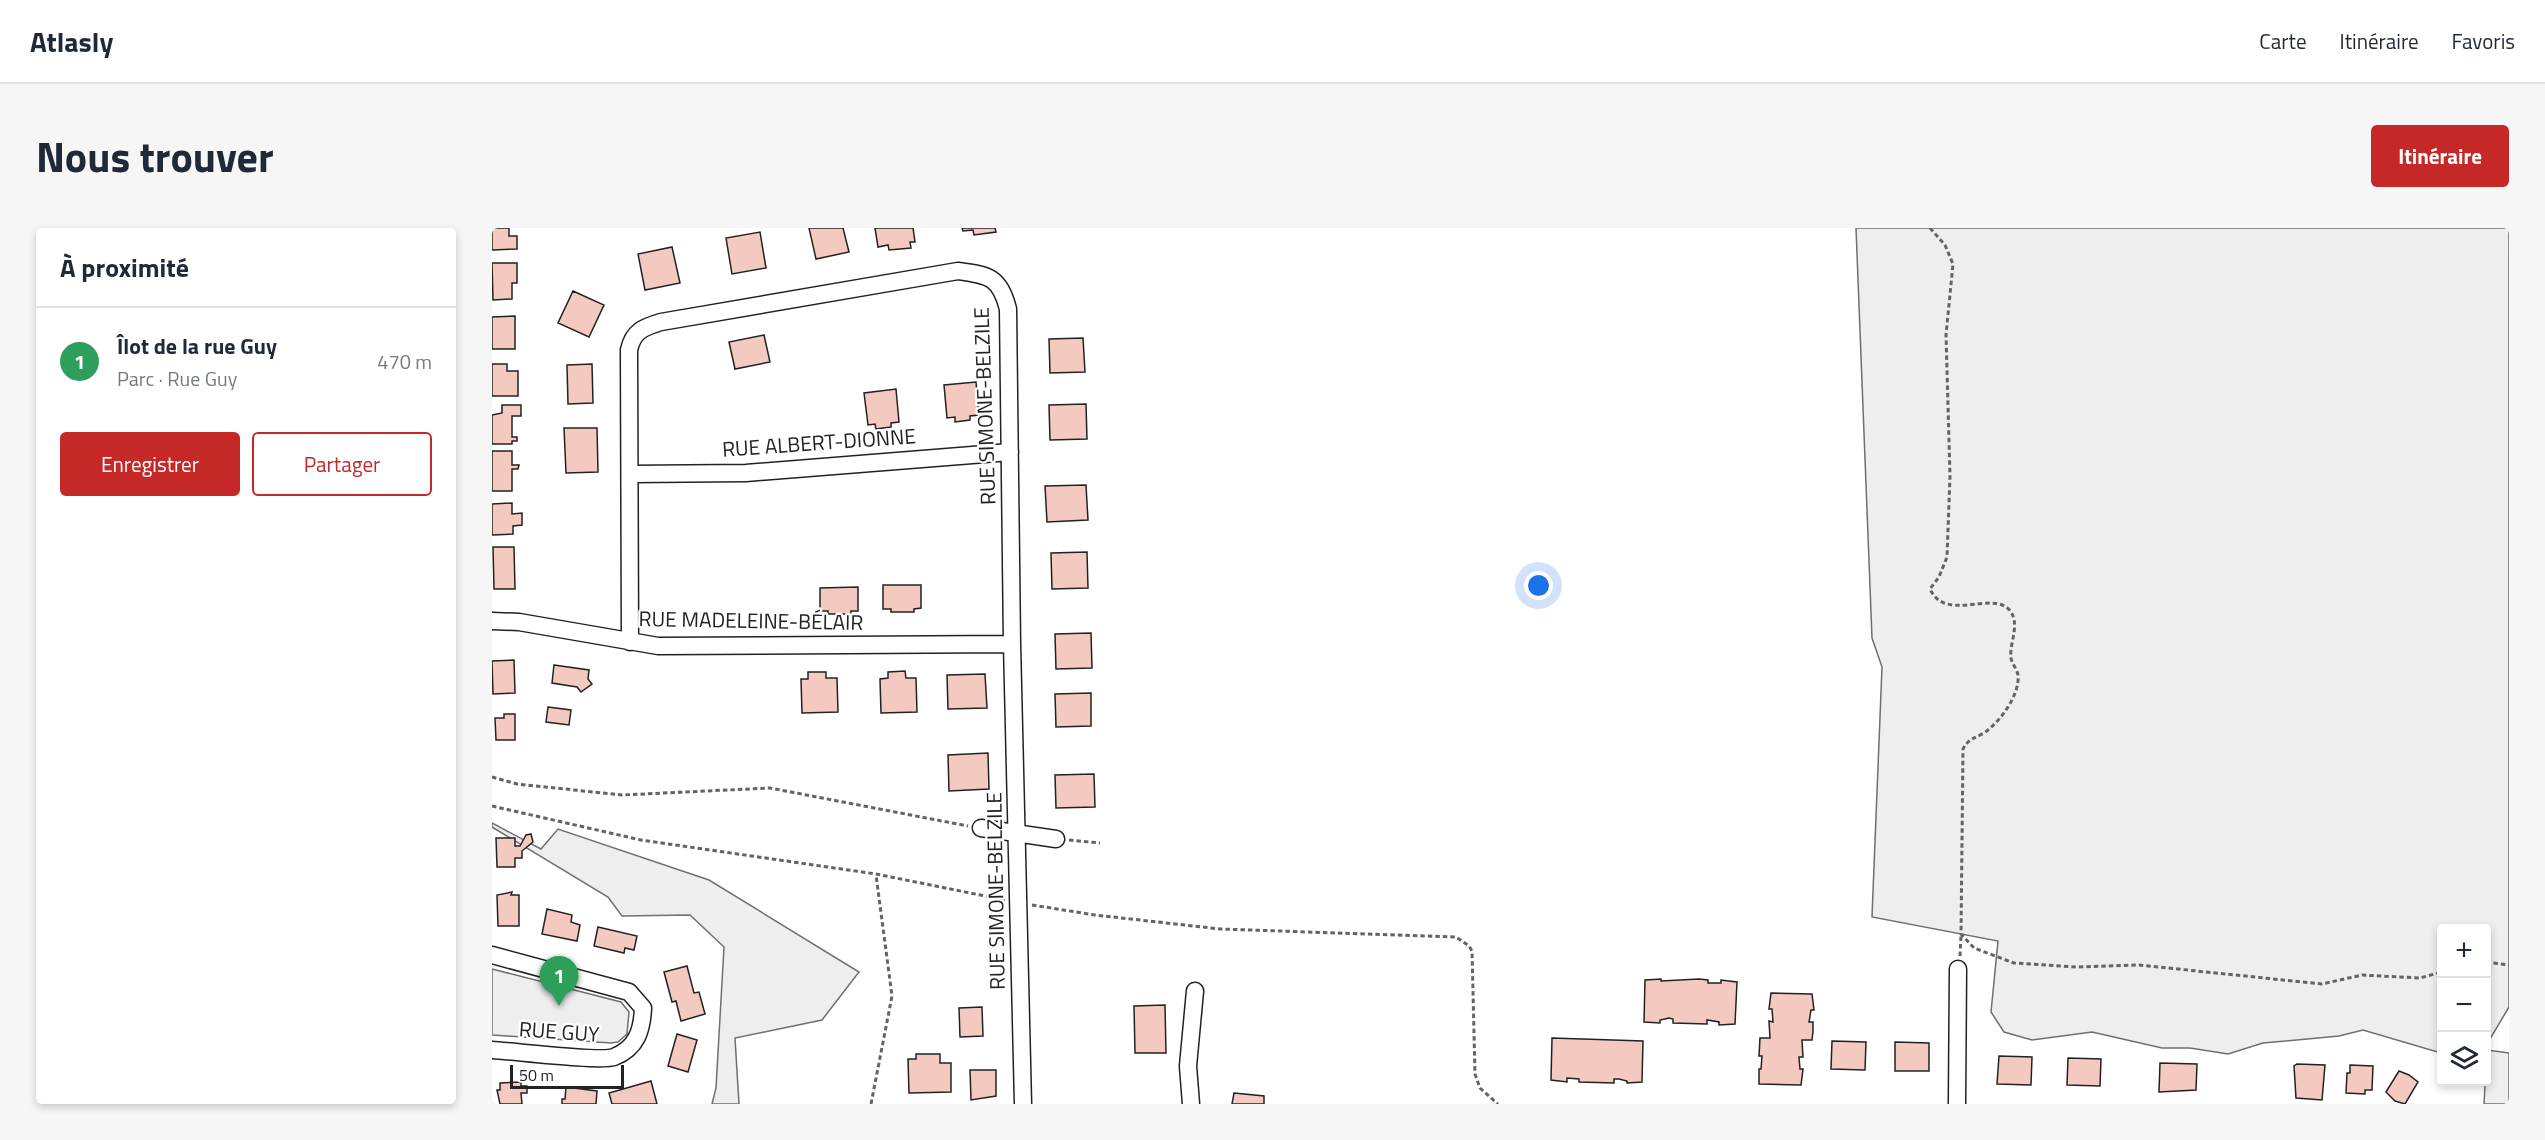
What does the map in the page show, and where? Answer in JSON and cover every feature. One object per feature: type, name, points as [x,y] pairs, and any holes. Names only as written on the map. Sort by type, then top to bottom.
[{"type":"street","name":"RUE SIMONE-BELZILE","points":[[630,642],[631,474],[628,350],[632,338],[642,328],[672,320],[958,271],[984,274],[1003,290],[1008,309],[1012,644],[1023,1104]]},
{"type":"street","name":"RUE ALBERT-DIONNE","points":[[631,474],[746,473],[1010,452]]},
{"type":"street","name":"RUE MADELEINE-BÉLAIR","points":[[492,621],[519,622],[658,646],[1012,644]]},
{"type":"street","points":[[981,828],[1063,840]]},
{"type":"street","name":"RUE GUY","points":[[492,955],[630,992],[643,1008],[642,1025],[636,1041],[611,1058],[492,1050]]},
{"type":"street","points":[[1957,1104],[1958,969]]},
{"type":"street","points":[[1191,1104],[1188,1066],[1195,991]]},
{"type":"path","points":[[1929,228],[1945,245],[1953,264],[1946,335],[1950,476],[1947,557],[1939,578],[1930,588],[1934,598],[1945,604],[2000,603],[2010,610],[2014,618],[2011,658],[2018,673],[2018,683],[2009,704],[1996,723],[1967,741],[1963,749],[1961,934],[1958,969]]},
{"type":"path","points":[[492,777],[517,784],[622,795],[770,788],[981,828]]},
{"type":"path","points":[[492,806],[641,840],[876,874],[1019,904],[1220,929],[1456,937],[1472,951],[1475,1074],[1480,1088],[1498,1104]]},
{"type":"path","points":[[1063,840],[1100,843]]},
{"type":"path","points":[[871,1104],[892,996],[876,874]]},
{"type":"path","points":[[1961,934],[1974,948],[2014,963],[2076,968],[2139,965],[2322,984],[2362,975],[2420,978],[2437,973]]},
{"type":"path","points":[[2491,963],[2509,965]]},
{"type":"shaded area","points":[[1856,228],[2509,228],[2509,1007],[2491,1037],[2491,924],[2437,924],[2437,1052],[2363,1030],[2339,1036],[2263,1043],[2228,1054],[2190,1048],[2162,1048],[2092,1032],[2032,1040],[2004,1032],[1991,1012],[1998,941],[1872,917],[1882,667],[1872,638]]},
{"type":"shaded area","points":[[492,823],[541,849],[558,829],[709,880],[859,972],[822,1020],[735,1038],[739,1104],[712,1104],[716,1088],[724,947],[690,915],[622,916],[608,897],[492,827]]},
{"type":"shaded area","points":[[492,969],[621,1002],[629,1012],[627,1034],[618,1042],[611,1043],[492,1035]]},
{"type":"shaded area","points":[[2491,1051],[2509,1053],[2509,1104],[2484,1104],[2485,1086],[2491,1086]]},
{"type":"building","points":[[492,228],[509,228],[509,236],[517,236],[517,249],[492,250]]},
{"type":"building","points":[[809,228],[843,228],[849,252],[816,259]]},
{"type":"building","points":[[875,228],[913,228],[915,242],[910,242],[911,248],[889,250],[888,245],[878,247]]},
{"type":"building","points":[[962,228],[995,228],[996,232],[974,235],[973,230],[963,231]]},
{"type":"building","points":[[760,232],[766,268],[732,274],[726,238]]},
{"type":"building","points":[[672,247],[680,283],[645,290],[638,254]]},
{"type":"building","points":[[492,263],[517,263],[517,283],[512,283],[512,299],[493,300]]},
{"type":"building","points":[[573,291],[604,305],[589,337],[558,323]]},
{"type":"building","points":[[515,316],[515,349],[492,349],[492,317]]},
{"type":"building","points":[[764,335],[770,362],[735,369],[729,342]]},
{"type":"building","points":[[1083,338],[1085,372],[1050,373],[1049,339]]},
{"type":"building","points":[[492,364],[507,364],[507,371],[518,371],[518,396],[492,396]]},
{"type":"building","points":[[592,364],[593,403],[568,404],[567,365]]},
{"type":"building","points":[[976,382],[979,415],[970,416],[970,420],[955,422],[955,417],[947,418],[944,385]]},
{"type":"building","points":[[896,389],[899,422],[891,423],[891,427],[876,429],[875,424],[868,425],[864,393]]},
{"type":"building","points":[[1086,404],[1087,439],[1050,440],[1049,405]]},
{"type":"building","points":[[502,405],[521,405],[521,416],[512,416],[512,437],[517,437],[517,441],[512,441],[512,444],[492,444],[492,415],[502,413]]},
{"type":"building","points":[[564,428],[597,428],[598,472],[566,473]]},
{"type":"building","points":[[492,451],[512,451],[512,465],[519,465],[518,469],[512,469],[512,491],[492,491]]},
{"type":"building","points":[[1086,485],[1088,520],[1047,522],[1045,486]]},
{"type":"building","points":[[512,503],[512,514],[522,513],[522,525],[513,526],[513,534],[492,535],[492,504]]},
{"type":"building","points":[[493,547],[514,547],[515,589],[494,589]]},
{"type":"building","points":[[1087,552],[1088,588],[1052,589],[1051,553]]},
{"type":"building","points":[[883,585],[921,585],[921,608],[914,609],[914,612],[891,612],[891,609],[883,609]]},
{"type":"building","points":[[858,587],[858,611],[851,611],[851,614],[828,614],[828,611],[820,611],[820,588]]},
{"type":"building","points":[[1091,633],[1092,668],[1056,669],[1055,634]]},
{"type":"building","points":[[514,660],[515,693],[493,694],[492,661]]},
{"type":"building","points":[[554,665],[589,670],[588,679],[592,684],[581,692],[577,687],[552,683]]},
{"type":"building","points":[[905,671],[906,678],[916,678],[917,712],[881,713],[880,679],[888,678],[888,672]]},
{"type":"building","points":[[808,672],[826,672],[826,678],[837,678],[838,712],[802,713],[801,679],[808,679]]},
{"type":"building","points":[[985,674],[987,708],[948,709],[947,675]]},
{"type":"building","points":[[1091,693],[1091,726],[1056,727],[1055,694]]},
{"type":"building","points":[[548,707],[571,710],[569,725],[546,722]]},
{"type":"building","points":[[504,714],[515,714],[515,740],[496,740],[495,718],[504,718]]},
{"type":"building","points":[[988,753],[989,789],[949,791],[948,755]]},
{"type":"building","points":[[1094,774],[1095,807],[1056,808],[1055,775]]},
{"type":"building","points":[[531,834],[533,842],[522,851],[522,858],[515,858],[515,867],[497,867],[496,838],[515,838],[515,846],[520,846],[526,835]]},
{"type":"building","points":[[512,892],[511,895],[519,895],[519,926],[498,926],[497,895]]},
{"type":"building","points":[[547,909],[572,915],[571,922],[580,925],[577,941],[542,934]]},
{"type":"building","points":[[598,927],[637,936],[634,950],[625,948],[624,953],[594,946]]},
{"type":"building","points":[[687,966],[694,993],[699,992],[705,1014],[681,1021],[676,1001],[672,1002],[664,972]]},
{"type":"building","points":[[1661,979],[1661,981],[1699,979],[1708,980],[1708,983],[1721,983],[1721,980],[1737,982],[1735,1024],[1719,1025],[1719,1022],[1707,1020],[1707,1024],[1673,1023],[1673,1019],[1669,1018],[1660,1020],[1660,1023],[1644,1022],[1645,980]]},
{"type":"building","points":[[1771,993],[1812,994],[1814,1010],[1811,1010],[1809,1022],[1813,1022],[1812,1040],[1802,1040],[1803,1057],[1799,1057],[1800,1069],[1803,1069],[1801,1085],[1759,1084],[1762,1056],[1759,1056],[1760,1038],[1770,1038],[1769,1021],[1773,1022],[1772,1009],[1769,1009]]},
{"type":"building","points":[[1165,1005],[1166,1053],[1135,1053],[1134,1006]]},
{"type":"building","points":[[982,1007],[983,1036],[960,1037],[959,1008]]},
{"type":"building","points":[[677,1034],[697,1040],[688,1072],[668,1066]]},
{"type":"building","points":[[1552,1038],[1643,1041],[1642,1082],[1627,1083],[1619,1079],[1614,1079],[1614,1083],[1579,1082],[1579,1079],[1567,1078],[1567,1082],[1551,1080]]},
{"type":"building","points":[[1832,1041],[1866,1042],[1865,1070],[1831,1069]]},
{"type":"building","points":[[1895,1042],[1929,1043],[1929,1071],[1895,1071]]},
{"type":"building","points":[[916,1054],[940,1054],[940,1063],[951,1063],[951,1092],[909,1093],[908,1059],[916,1059]]},
{"type":"building","points":[[1999,1056],[2032,1057],[2031,1085],[1997,1084]]},
{"type":"building","points":[[2068,1058],[2101,1059],[2100,1086],[2067,1085]]},
{"type":"building","points":[[2160,1063],[2197,1064],[2196,1090],[2159,1092]]},
{"type":"building","points":[[2297,1064],[2325,1065],[2322,1100],[2296,1098],[2294,1066]]},
{"type":"building","points":[[2350,1065],[2373,1066],[2372,1090],[2365,1090],[2365,1094],[2346,1093],[2347,1073],[2350,1073]]},
{"type":"building","points":[[970,1070],[996,1070],[996,1096],[971,1100]]},
{"type":"building","points":[[2399,1071],[2418,1082],[2405,1104],[2395,1101],[2386,1092]]},
{"type":"building","points":[[651,1081],[657,1104],[612,1104],[609,1093]]},
{"type":"building","points":[[521,1082],[521,1086],[527,1086],[527,1093],[521,1093],[522,1104],[500,1104],[497,1090],[500,1090],[500,1083]]},
{"type":"building","points":[[566,1087],[597,1091],[596,1104],[562,1104]]},
{"type":"building","points":[[1234,1093],[1264,1096],[1264,1104],[1232,1104]]},
{"type":"place","name":"Îlot de la rue Guy","points":[[559,1006]]}]
